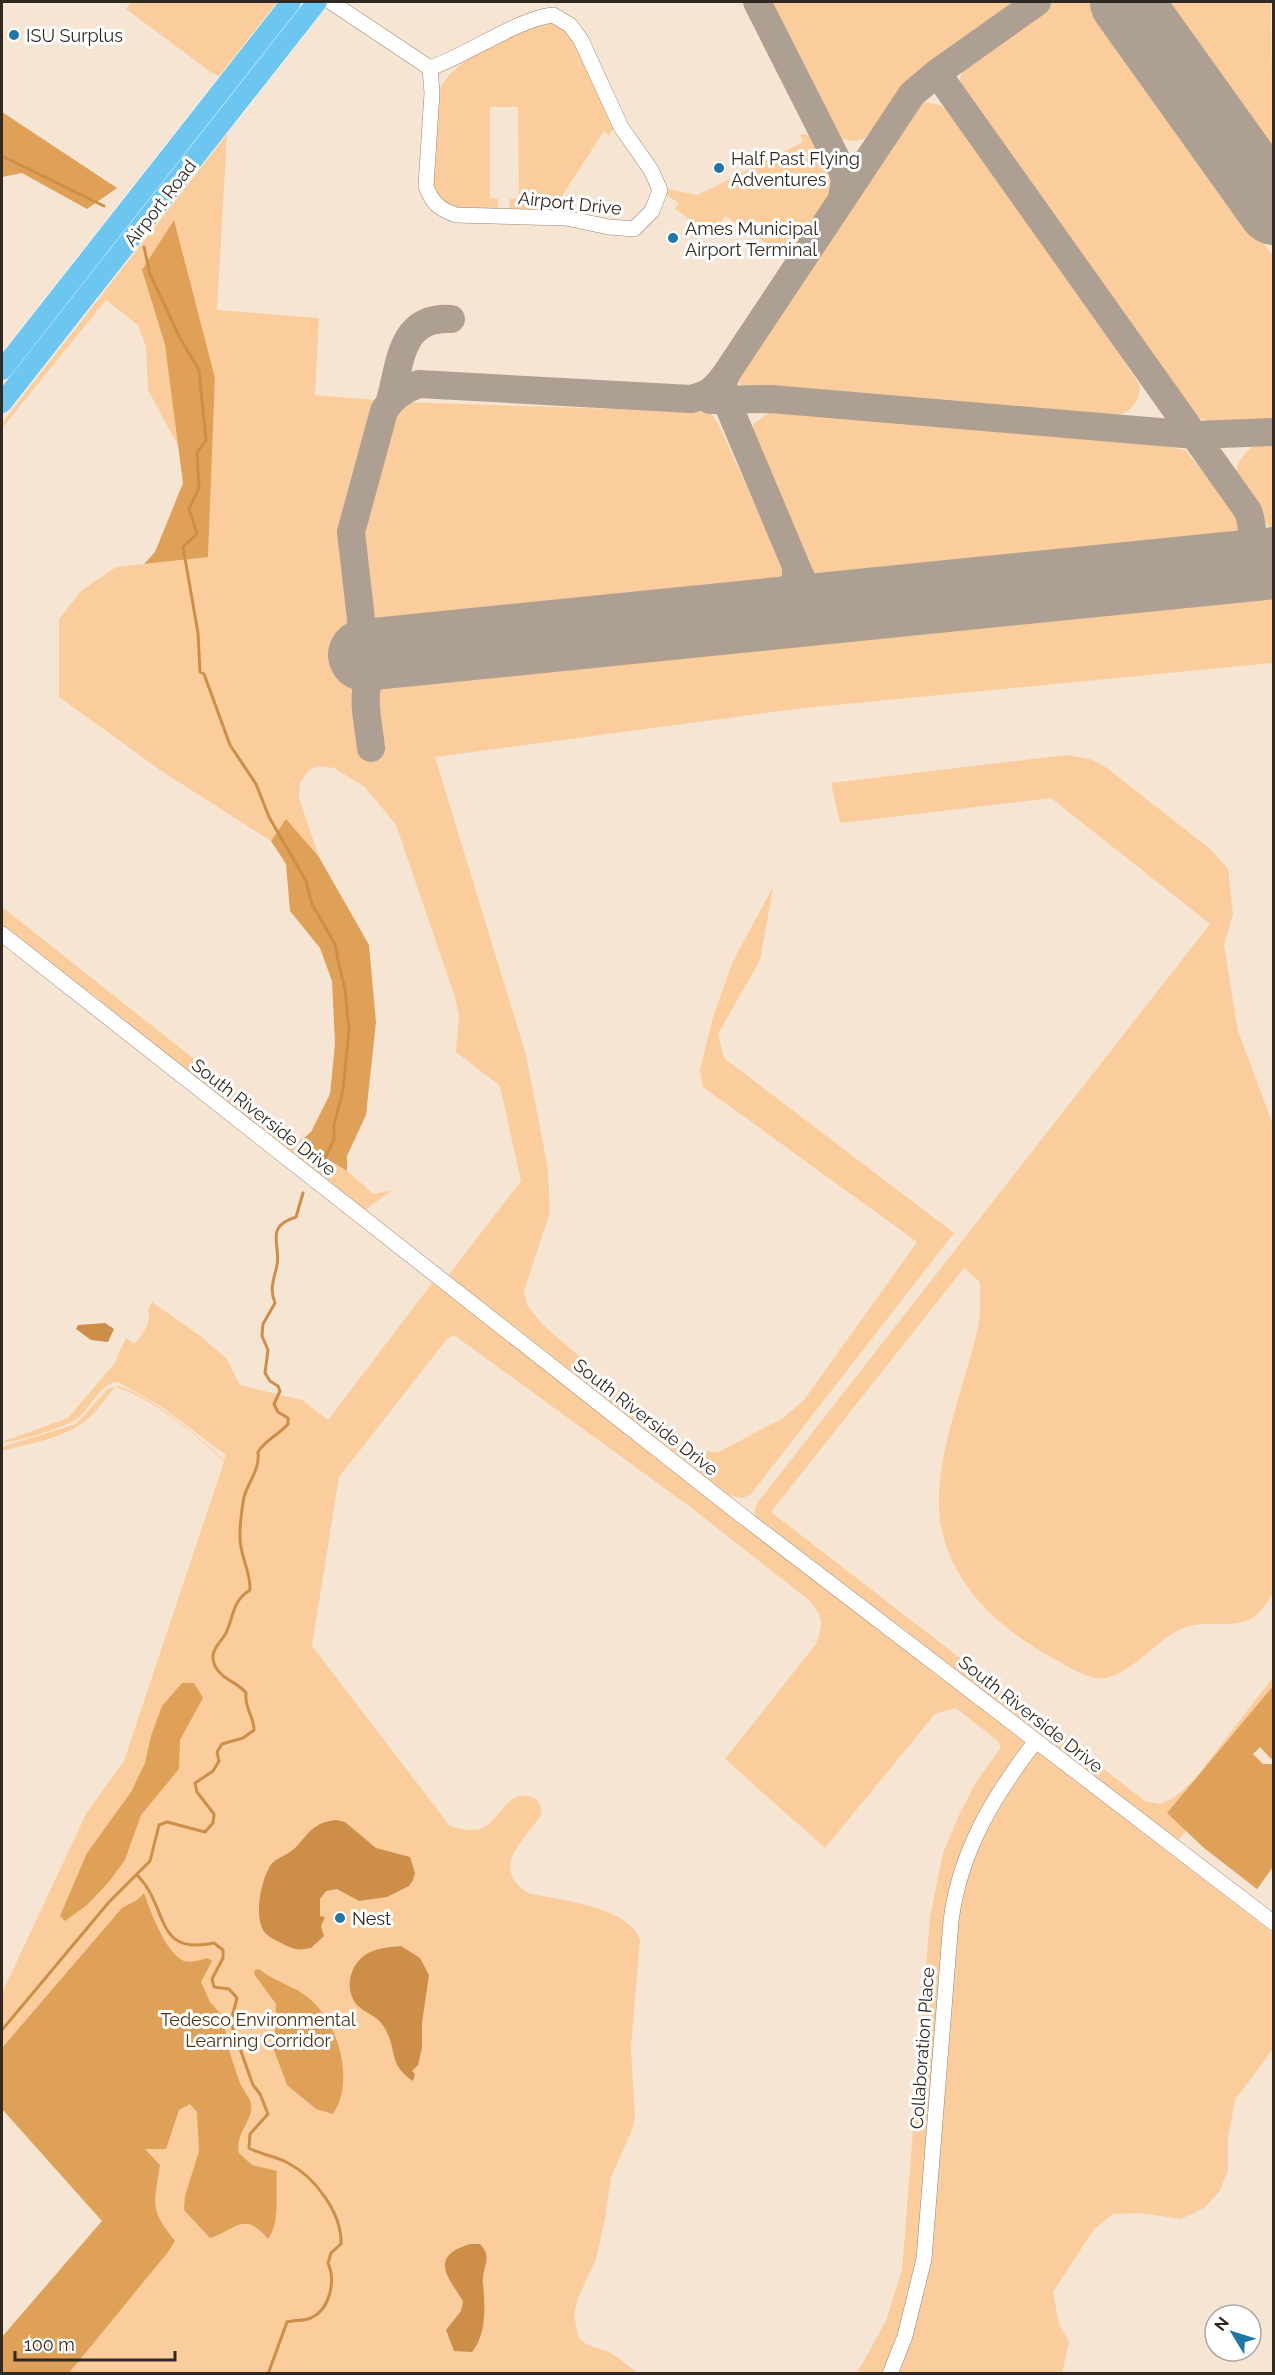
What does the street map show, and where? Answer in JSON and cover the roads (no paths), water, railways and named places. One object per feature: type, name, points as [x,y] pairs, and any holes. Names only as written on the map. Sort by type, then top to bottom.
[{"type":"main road","name":"Airport Road","points":[[2,370],[291,2]]},
{"type":"main road","name":"Airport Road","points":[[2,404],[317,2]]},
{"type":"street","points":[[331,2],[430,68]]},
{"type":"street","name":"Airport Drive","points":[[553,15],[570,25],[580,40],[621,127],[651,170],[660,190],[652,211],[634,229],[609,228],[566,218],[456,215],[441,210],[431,200],[426,186],[432,93],[430,68],[458,58],[536,17],[553,15]]},
{"type":"street","name":"South Riverside Drive","points":[[2,934],[741,1515],[1274,1923]]},
{"type":"street","name":"Collaboration Place","points":[[890,2373],[905,2336],[924,2259],[948,1956],[956,1893],[964,1863],[982,1819],[1002,1786],[1035,1742]]},
{"type":"waterway","points":[[2,156],[104,206]]},
{"type":"waterway","points":[[144,247],[150,274],[180,338],[199,370],[206,440],[197,453],[199,488],[189,509],[197,534],[183,547],[198,633],[200,672],[204,674],[230,745],[256,784],[269,817],[306,881],[312,904],[335,944],[345,989],[349,1030],[343,1090],[334,1125],[334,1140],[320,1168]]},
{"type":"waterway","points":[[2,2030],[109,1902],[150,1861],[159,1825],[167,1822],[205,1832],[213,1823],[214,1814],[197,1792],[195,1783],[213,1771],[219,1761],[217,1752],[222,1744],[243,1738],[254,1730],[246,1703],[246,1693],[218,1671],[213,1656],[226,1633],[237,1604],[250,1590],[249,1576],[240,1542],[240,1526],[244,1497],[256,1470],[258,1452],[288,1424],[288,1418],[278,1412],[274,1404],[280,1391],[265,1373],[268,1350],[262,1336],[263,1324],[275,1303],[272,1288],[278,1257],[277,1231],[286,1221],[296,1217],[303,1193]]},
{"type":"waterway","points":[[138,1876],[148,1889],[172,1936],[181,1943],[195,1945],[214,1943],[223,1950],[223,1958],[212,1979],[214,1987],[229,1989],[237,1998],[231,2021],[233,2029],[253,2085],[260,2094],[268,2114],[250,2134],[249,2148],[283,2161],[308,2177],[325,2197],[337,2220],[341,2244],[331,2253],[328,2263],[331,2286],[327,2301],[318,2314],[311,2318],[287,2322],[268,2374]]},
{"type":"place","name":"ISU Surplus","points":[[14,35]]},
{"type":"place","name":"Half Past Flying Adventures","points":[[719,168]]},
{"type":"place","name":"Ames Municipal Airport Terminal","points":[[673,238]]},
{"type":"place","name":"Nest","points":[[340,1918]]},
{"type":"park label","name":"Tedesco Environmental Learning Corridor","points":[[258,2029]]}]
